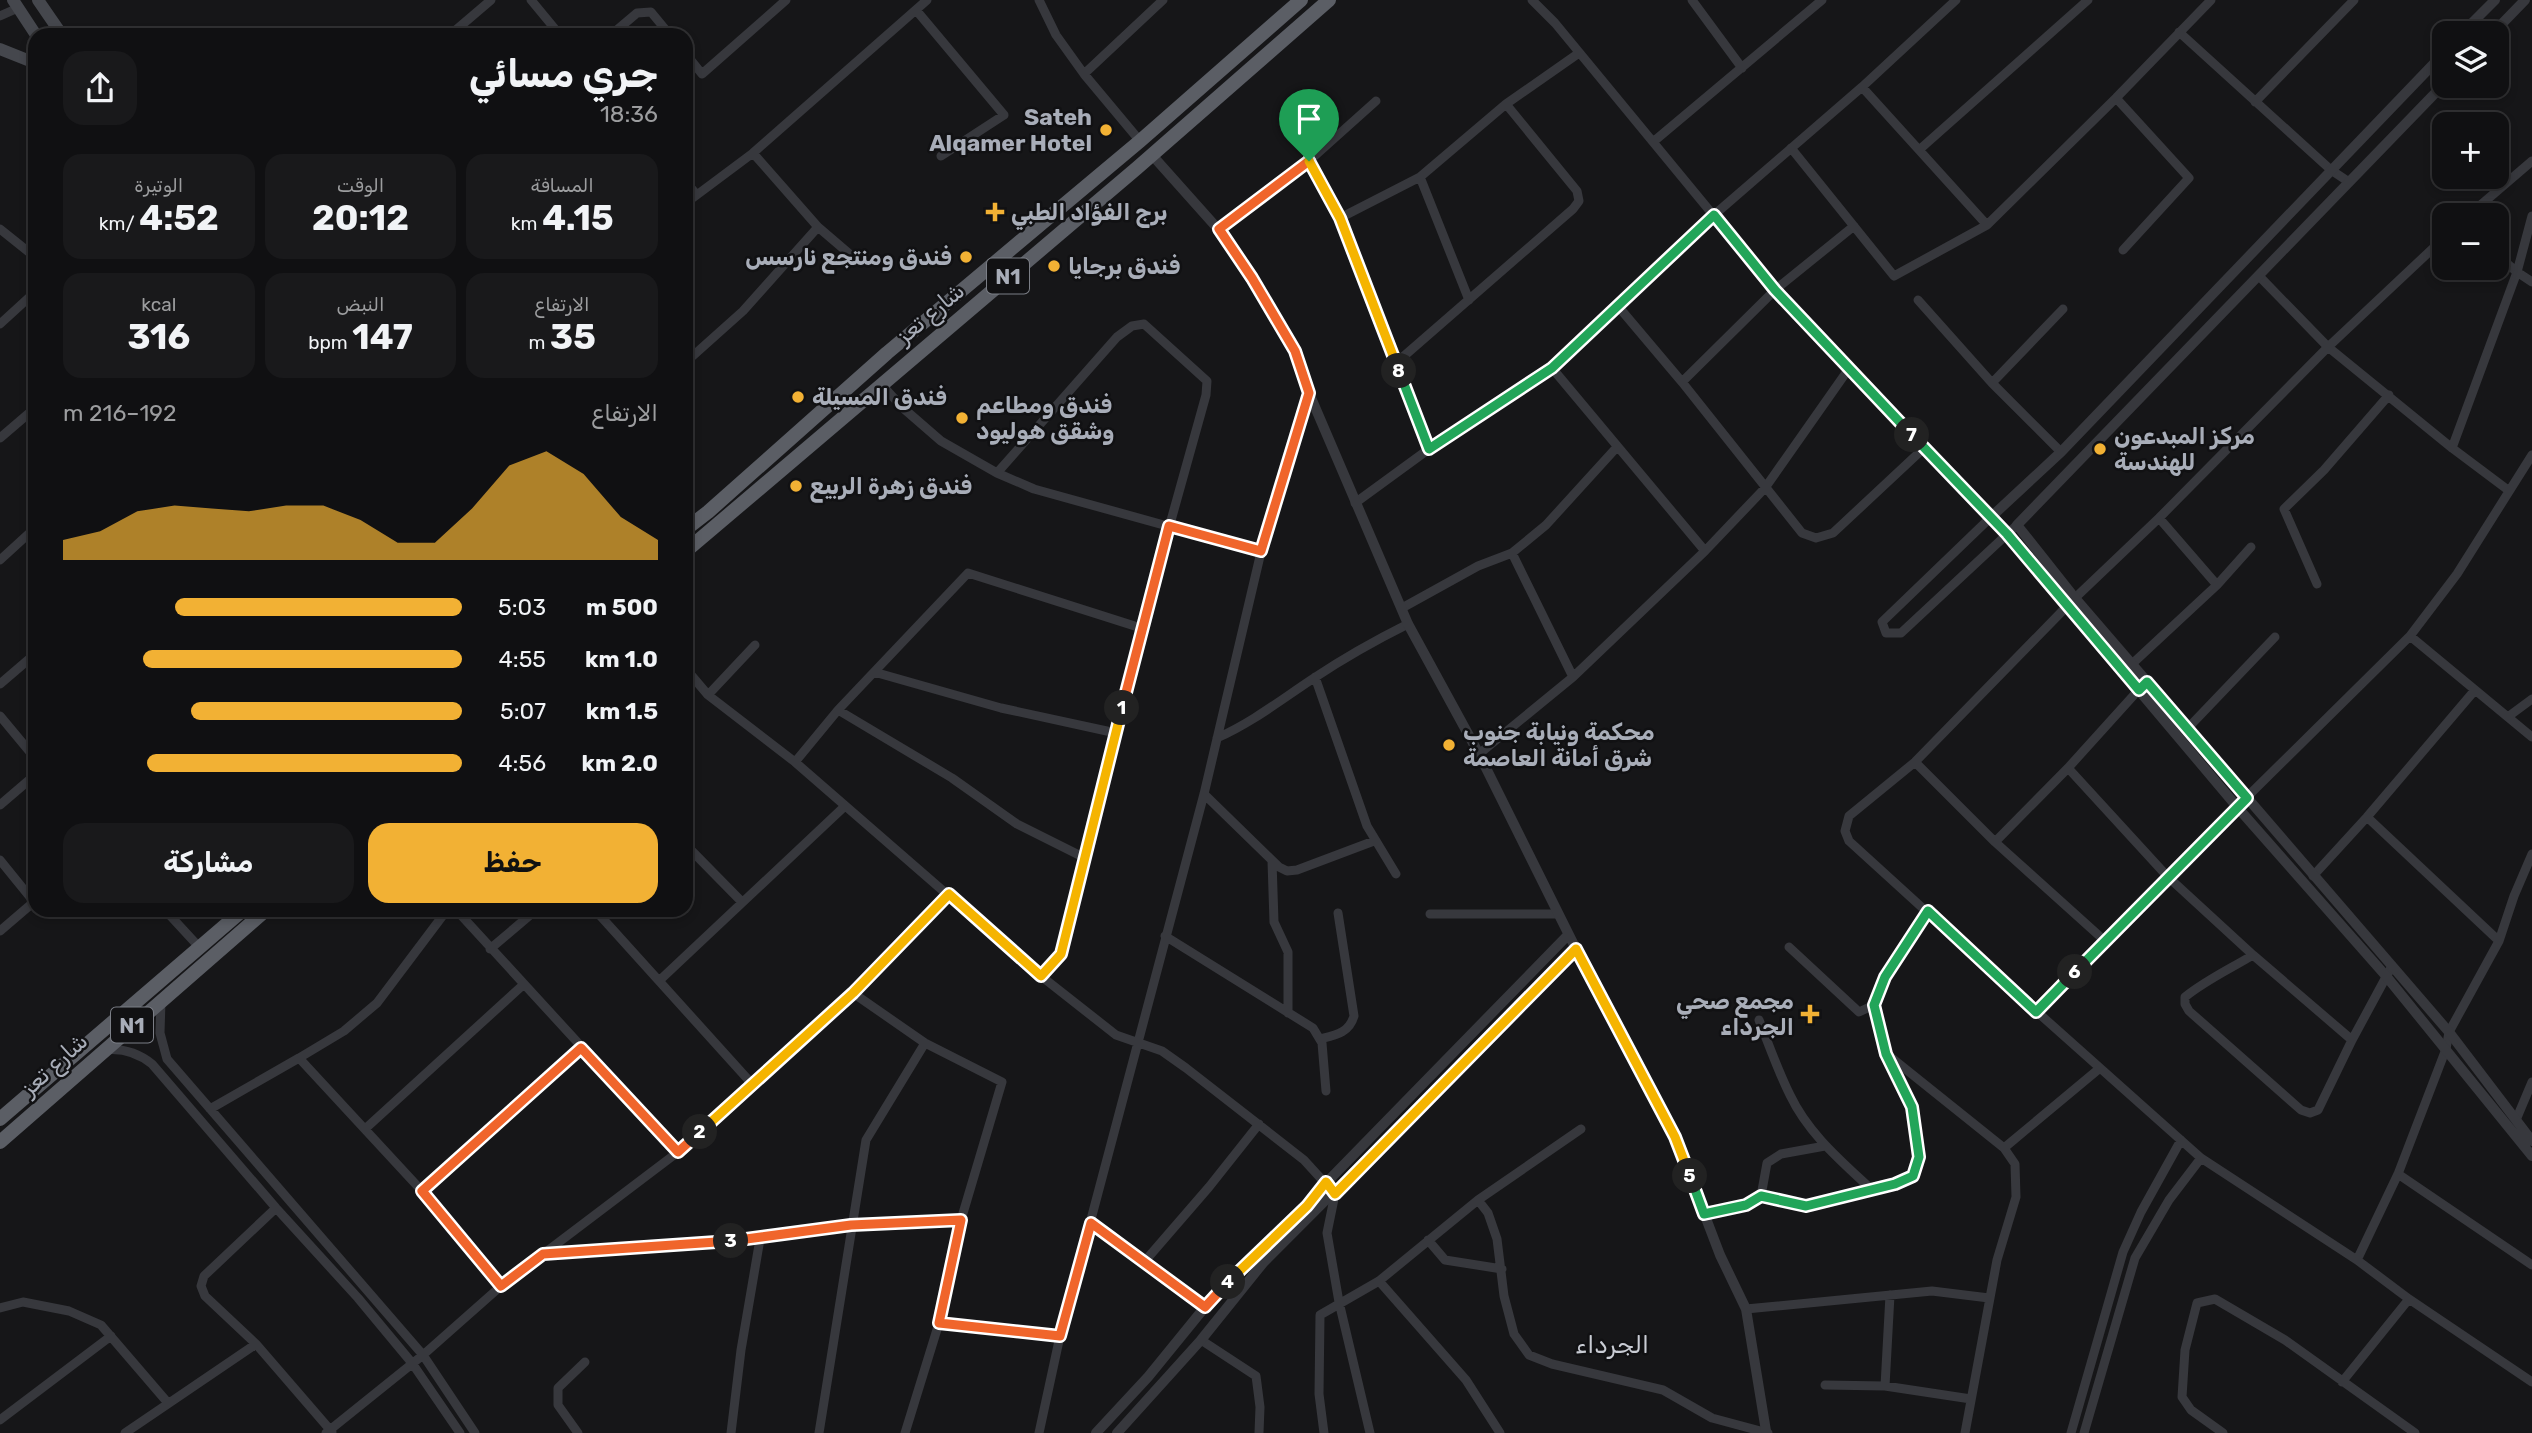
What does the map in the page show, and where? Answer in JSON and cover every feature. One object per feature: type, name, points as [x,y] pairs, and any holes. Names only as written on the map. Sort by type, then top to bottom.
[{"type":"highway","name":"شارع تعز","points":[[693,524],[887,353],[1140,141],[1301,0]]},
{"type":"highway","name":"شارع تعز","points":[[693,545],[1152,155],[1329,0]]},
{"type":"highway","points":[[1140,141],[1152,155]]},
{"type":"highway","points":[[887,353],[900,368]]},
{"type":"highway","points":[[693,516],[709,512]]},
{"type":"highway","name":"شارع تعز","points":[[0,1119],[235,917]]},
{"type":"highway","name":"شارع تعز","points":[[0,1142],[258,917]]},
{"type":"main road","points":[[31,28],[16,4],[32,0]]},
{"type":"main road","points":[[38,0],[57,28]]},
{"type":"main road","points":[[0,49],[28,60]]},
{"type":"street","points":[[458,28],[491,0]]},
{"type":"street","points":[[531,0],[554,28]]},
{"type":"street","points":[[693,63],[702,74],[786,0]]},
{"type":"street","points":[[693,197],[753,153],[927,0]]},
{"type":"street","points":[[1039,0],[1056,35],[1084,74],[1140,141]]},
{"type":"street","points":[[1084,74],[1152,4],[1163,0]]},
{"type":"street","points":[[1532,0],[1775,290],[2132,664],[2143,686],[2187,729],[2449,1032],[2532,1141]]},
{"type":"street","points":[[1692,0],[1742,68]]},
{"type":"street","points":[[1653,142],[1822,0]]},
{"type":"street","points":[[1355,503],[1429,449],[1552,368],[1714,215],[1862,87],[1956,0]]},
{"type":"street","points":[[1919,150],[2088,0]]},
{"type":"street","points":[[1791,148],[1894,276],[1987,225],[2211,0]]},
{"type":"street","points":[[2255,102],[2354,0]]},
{"type":"street","points":[[2474,21],[2496,0]]},
{"type":"street","points":[[2505,21],[2525,0]]},
{"type":"street","points":[[0,16],[16,4]]},
{"type":"street","points":[[916,10],[1004,115],[942,156]]},
{"type":"street","points":[[619,28],[637,13],[651,12],[664,28]]},
{"type":"street","points":[[2179,32],[2331,170],[2349,182]]},
{"type":"street","points":[[1340,218],[1420,177],[1506,104],[1579,53]]},
{"type":"street","points":[[2432,65],[2061,452],[1882,622],[1886,633],[1901,633],[2017,525],[2432,96]]},
{"type":"street","points":[[1862,87],[1987,225]]},
{"type":"street","points":[[2116,98],[2189,178],[2123,250]]},
{"type":"street","points":[[1219,229],[1309,161],[1376,101]]},
{"type":"street","points":[[1396,363],[1579,201],[1577,191],[1506,104]]},
{"type":"street","points":[[753,153],[818,228],[853,257]]},
{"type":"street","points":[[1152,155],[1219,229],[1252,278],[1295,351],[1309,393],[1408,624],[1479,754],[1568,935],[1675,1137],[1720,1255],[1746,1309],[1767,1432],[1712,1418],[1663,1390],[1552,1364],[1529,1355],[1514,1334],[1504,1296],[1497,1239],[1488,1213],[1478,1200]]},
{"type":"street","points":[[1309,161],[1340,218],[1429,449]]},
{"type":"street","points":[[2483,203],[2532,161]]},
{"type":"street","points":[[1420,177],[1469,300]]},
{"type":"street","points":[[693,190],[696,194]]},
{"type":"street","points":[[2452,448],[2517,272],[2532,216]]},
{"type":"street","points":[[1682,382],[1775,290],[1854,226]]},
{"type":"street","points":[[693,356],[743,311],[818,228]]},
{"type":"street","points":[[0,229],[28,251]]},
{"type":"street","points":[[2432,249],[2328,347],[2160,518],[2071,602],[1915,762],[1849,816],[1845,831],[1849,841],[2201,1158],[2357,1260],[2409,1299],[2532,1382]]},
{"type":"street","points":[[2509,265],[2532,282]]},
{"type":"street","points":[[2259,276],[2328,347],[2508,490]]},
{"type":"street","points":[[0,324],[28,298]]},
{"type":"street","points":[[1918,300],[1992,383],[2061,452]]},
{"type":"street","points":[[1617,305],[1802,533],[1816,538],[1833,533],[1924,448]]},
{"type":"street","points":[[1992,383],[2063,309]]},
{"type":"street","points":[[997,473],[1117,337],[1132,326],[1144,324],[1207,381],[1206,395],[1141,628],[1061,954],[1041,976]]},
{"type":"street","points":[[1479,754],[1573,677],[1704,551],[1765,488],[1850,367]]},
{"type":"street","points":[[1552,368],[1704,551]]},
{"type":"street","points":[[882,385],[903,408],[941,441],[997,473],[1034,489],[1261,551]]},
{"type":"street","points":[[1039,1433],[1060,1336],[1204,794],[1261,551],[1309,393]]},
{"type":"street","points":[[2317,584],[2284,509],[2325,470],[2389,394]]},
{"type":"street","points":[[0,438],[28,414]]},
{"type":"street","points":[[1402,608],[1478,566],[1512,553],[1546,525],[1617,447]]},
{"type":"street","points":[[2036,1012],[2167,877],[2410,636],[2457,574],[2532,455]]},
{"type":"street","points":[[2000,508],[2017,525],[2071,602],[2143,686],[2238,807],[2386,976],[2532,1156]]},
{"type":"street","points":[[2160,518],[2217,585]]},
{"type":"street","points":[[0,560],[28,534]]},
{"type":"street","points":[[2132,664],[2217,585],[2251,547]]},
{"type":"street","points":[[1512,553],[1573,677]]},
{"type":"street","points":[[795,762],[838,710],[968,573],[1141,628]]},
{"type":"street","points":[[1217,738],[1255,719],[1315,677],[1408,624]]},
{"type":"street","points":[[2187,729],[2274,636]]},
{"type":"street","points":[[2410,636],[2532,737]]},
{"type":"street","points":[[708,695],[755,645]]},
{"type":"street","points":[[0,684],[28,660]]},
{"type":"street","points":[[874,673],[1001,708],[1116,733]]},
{"type":"street","points":[[1315,677],[1355,796],[1374,841],[1396,874]]},
{"type":"street","points":[[693,681],[795,762],[1041,976],[1116,1035],[1162,1051],[1259,1124],[1304,1160],[1326,1182],[1335,1194],[1327,1233],[1339,1302],[1370,1433]]},
{"type":"street","points":[[1995,842],[2143,686]]},
{"type":"street","points":[[2313,876],[2475,690]]},
{"type":"street","points":[[2509,716],[2532,699]]},
{"type":"street","points":[[838,710],[952,778],[1017,824],[1086,858]]},
{"type":"street","points":[[0,716],[28,750]]},
{"type":"street","points":[[1915,762],[1995,842],[2105,941]]},
{"type":"street","points":[[2068,768],[2167,877],[2351,1040]]},
{"type":"street","points":[[0,805],[28,781]]},
{"type":"street","points":[[1204,794],[1283,870],[1294,871],[1374,841]]},
{"type":"street","points":[[660,980],[845,806]]},
{"type":"street","points":[[2367,817],[2499,941]]},
{"type":"street","points":[[693,852],[742,902]]},
{"type":"street","points":[[2357,1260],[2398,1174],[2446,1049],[2449,1032],[2499,941],[2532,854]]},
{"type":"street","points":[[0,860],[28,894]]},
{"type":"street","points":[[1272,861],[1273,922],[1288,952],[1288,1013]]},
{"type":"street","points":[[276,1209],[204,1276],[201,1286],[205,1296],[256,1344],[330,1432],[501,1286],[678,1152],[853,993],[949,894]]},
{"type":"street","points":[[0,931],[28,908]]},
{"type":"street","points":[[1704,1214],[1746,1205],[1761,1196],[1806,1206],[1870,1188],[1895,1184],[1913,1176],[1919,1157],[1912,1107],[1886,1054],[1874,1005],[1885,977],[1928,911]]},
{"type":"street","points":[[1320,1039],[1345,1031],[1354,1016],[1338,913]]},
{"type":"street","points":[[1430,914],[1558,914]]},
{"type":"street","points":[[171,917],[200,948]]},
{"type":"street","points":[[210,1109],[344,1031],[377,1003],[442,917]]},
{"type":"street","points":[[463,917],[678,1152]]},
{"type":"street","points":[[490,949],[528,917]]},
{"type":"street","points":[[601,917],[753,1085]]},
{"type":"street","points":[[1096,1433],[1245,1264],[1307,1206],[1326,1182],[1568,935]]},
{"type":"street","points":[[1166,936],[1313,1028],[1320,1039],[1326,1091]]},
{"type":"street","points":[[1788,947],[1859,1012],[1874,1005]]},
{"type":"street","points":[[1117,1433],[1202,1339],[1263,1263],[1335,1194],[1576,949]]},
{"type":"street","points":[[2253,955],[2202,983],[2185,997],[2185,1004],[2189,1011],[2301,1110],[2310,1113],[2318,1110],[2351,1040],[2392,966]]},
{"type":"street","points":[[365,1129],[523,985]]},
{"type":"street","points":[[853,993],[925,1043],[1002,1082],[961,1220],[939,1323],[905,1433]]},
{"type":"street","points":[[161,1000],[160,1033],[167,1059],[423,1355],[475,1433]]},
{"type":"street","points":[[1759,1020],[1790,1096],[1825,1146],[1870,1188]]},
{"type":"street","points":[[819,1433],[866,1140],[925,1043]]},
{"type":"street","points":[[422,1191],[581,1048]]},
{"type":"street","points":[[104,1050],[119,1049],[134,1053],[155,1069],[276,1209],[358,1298],[412,1363],[460,1433]]},
{"type":"street","points":[[1886,1054],[2004,1148],[2015,1164],[2016,1197],[1997,1260],[1965,1433]]},
{"type":"street","points":[[299,1058],[422,1191],[501,1286]]},
{"type":"street","points":[[155,1069],[167,1059]]},
{"type":"street","points":[[2004,1148],[2100,1068]]},
{"type":"street","points":[[2516,1120],[2532,1082]]},
{"type":"street","points":[[1145,1261],[1259,1124]]},
{"type":"street","points":[[1324,1433],[1319,1394],[1320,1315],[1379,1281],[1478,1200],[1581,1129]]},
{"type":"street","points":[[2181,1140],[2141,1212],[2123,1252],[2072,1428],[2087,1432],[2135,1258],[2169,1200],[2201,1158]]},
{"type":"street","points":[[1761,1196],[1767,1163],[1781,1154],[1825,1146]]},
{"type":"street","points":[[2398,1174],[2532,1265]]},
{"type":"street","points":[[543,1254],[760,1238],[851,1225],[961,1220]]},
{"type":"street","points":[[1091,1223],[1205,1307]]},
{"type":"street","points":[[731,1433],[741,1350],[760,1238]]},
{"type":"street","points":[[1428,1240],[1445,1260],[1502,1269]]},
{"type":"street","points":[[1379,1281],[1466,1380],[1500,1433]]},
{"type":"street","points":[[1746,1309],[1932,1291],[1989,1298]]},
{"type":"street","points":[[1885,1386],[1890,1295]]},
{"type":"street","points":[[2222,1433],[2191,1410],[2182,1397],[2185,1350],[2197,1303],[2215,1299],[2285,1340],[2415,1433]]},
{"type":"street","points":[[2343,1382],[2409,1299]]},
{"type":"street","points":[[0,1308],[23,1302],[69,1311],[101,1325],[168,1403]]},
{"type":"street","points":[[939,1323],[1060,1336]]},
{"type":"street","points":[[0,1420],[111,1336]]},
{"type":"street","points":[[1202,1339],[1256,1376],[1260,1407],[1259,1433]]},
{"type":"street","points":[[125,1433],[256,1344]]},
{"type":"street","points":[[578,1433],[558,1405],[558,1388],[585,1362]]},
{"type":"street","points":[[1825,1385],[1885,1386],[1971,1399]]},
{"type":"place","name":"Sateh Alqamer Hotel","points":[[1106,130]]},
{"type":"place","name":"برج الفؤاد الطبي","points":[[995,212]]},
{"type":"place","name":"فندق ومنتجع نارسس","points":[[966,257]]},
{"type":"place","name":"فندق برجايا","points":[[1054,266]]},
{"type":"place","name":"فندق المسيلة","points":[[798,397]]},
{"type":"place","name":"فندق ومطاعم وشقق هوليود","points":[[962,418]]},
{"type":"place","name":"مركز المبدعون للهندسة","points":[[2100,449]]},
{"type":"place","name":"فندق زهرة الربيع","points":[[796,486]]},
{"type":"place","name":"محكمة ونيابة جنوب شرق أمانة العاصمة","points":[[1449,745]]},
{"type":"place","name":"مجمع صحي الجرداء","points":[[1810,1014]]},
{"type":"district","name":"الجرداء","points":[[1612,1345]]},
{"type":"route","points":[[1309,161],[1340,218],[1429,449],[1552,368],[1714,215],[1775,290],[2007,534],[2139,690],[2147,682],[2247,798],[2036,1012],[1928,911],[1885,977],[1874,1005],[1886,1054],[1912,1107],[1919,1157],[1913,1176],[1895,1184],[1870,1188],[1806,1206],[1761,1196],[1746,1205],[1704,1214],[1675,1137],[1576,949],[1335,1194],[1326,1182],[1307,1206],[1245,1264],[1205,1307],[1091,1223],[1060,1336],[939,1323],[961,1220],[851,1225],[760,1238],[543,1254],[501,1286],[422,1191],[581,1048],[678,1152],[853,993],[949,894],[1041,976],[1061,954],[1141,628],[1169,526],[1261,551],[1309,393],[1295,351],[1252,278],[1219,229],[1309,161]]}]
